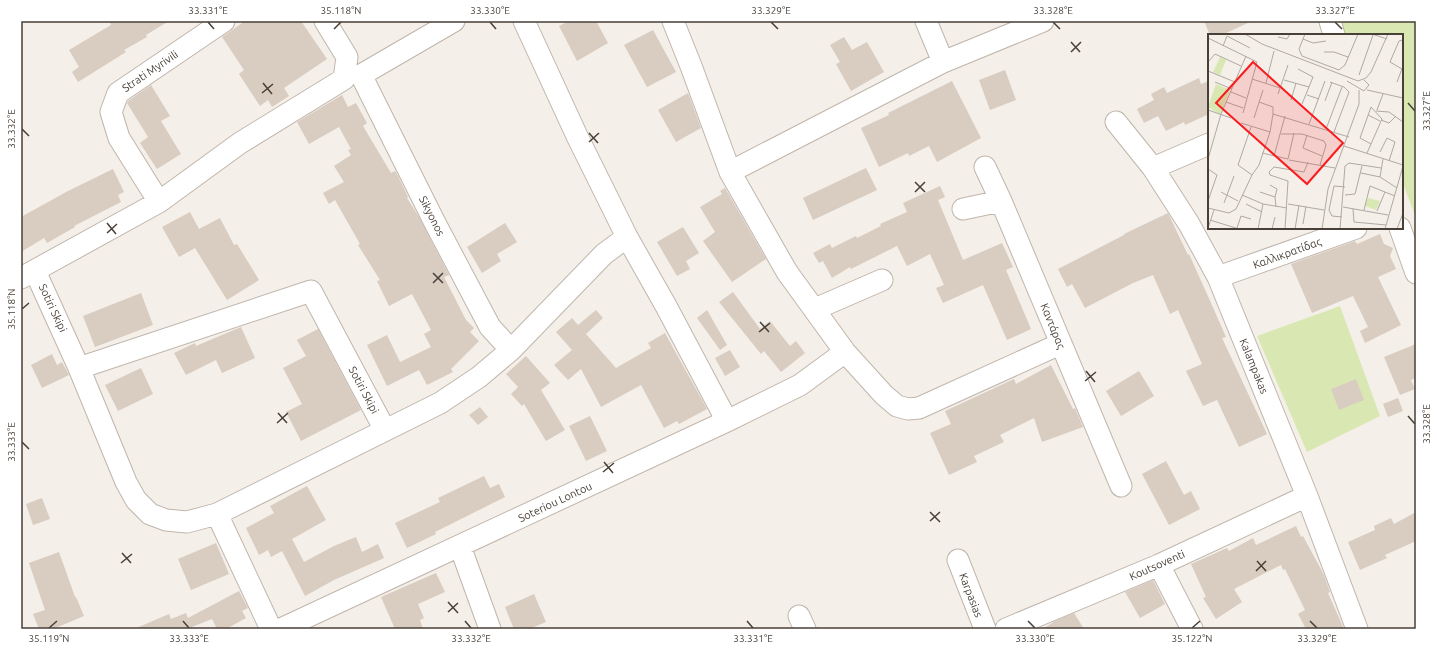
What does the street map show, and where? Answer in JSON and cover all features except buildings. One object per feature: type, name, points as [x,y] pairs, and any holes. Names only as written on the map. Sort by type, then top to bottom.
[{"type":"street","name":"Strati Myrivili","points":[[159,202],[119,138],[111,112],[118,92],[224,21]]},
{"type":"street","points":[[325,21],[347,57],[352,77]]},
{"type":"street","points":[[28,274],[159,202],[240,143],[352,77],[454,21]]},
{"type":"street","points":[[524,21],[577,136],[627,237],[666,306],[727,421]]},
{"type":"street","points":[[673,21],[730,172],[788,272],[845,352],[897,406],[908,409],[919,408],[1060,344]]},
{"type":"street","points":[[926,21],[943,62]]},
{"type":"street","points":[[730,172],[943,62],[1043,21]]},
{"type":"street","points":[[1330,21],[1334,34]]},
{"type":"street","name":"Sikyonos","points":[[352,77],[435,223],[490,327],[511,350]]},
{"type":"street","name":"Kalampakas","points":[[1116,122],[1153,168],[1189,224],[1218,277],[1307,496],[1357,629]]},
{"type":"street","points":[[1153,168],[1208,144]]},
{"type":"street","name":"Καντάρας","points":[[985,167],[1001,201],[1121,486]]},
{"type":"street","points":[[963,209],[1001,201]]},
{"type":"street","name":"Καλλικρατίδας","points":[[1218,277],[1353,229]]},
{"type":"street","points":[[385,430],[440,403],[479,377],[511,350],[604,254],[627,237]]},
{"type":"street","points":[[1407,238],[1416,273]]},
{"type":"street","name":"Sotiri Skipi","points":[[28,274],[80,368],[118,465],[136,500],[150,514],[166,520],[187,522],[217,514],[385,430],[311,291],[80,368]]},
{"type":"street","points":[[815,309],[882,280]]},
{"type":"street","name":"Soteriou Lontou","points":[[281,629],[727,421],[800,385],[845,352]]},
{"type":"street","name":"Koutsoventi","points":[[1006,629],[1158,565],[1307,496]]},
{"type":"street","points":[[217,514],[271,629]]},
{"type":"street","points":[[460,546],[490,629]]},
{"type":"street","name":"Karpasias","points":[[958,560],[985,629]]},
{"type":"street","points":[[1158,565],[1192,629]]},
{"type":"green space","points":[[1340,21],[1416,21],[1416,218],[1403,184],[1403,34],[1345,34]]},
{"type":"green space","points":[[1340,306],[1380,416],[1307,452],[1257,336]]}]
